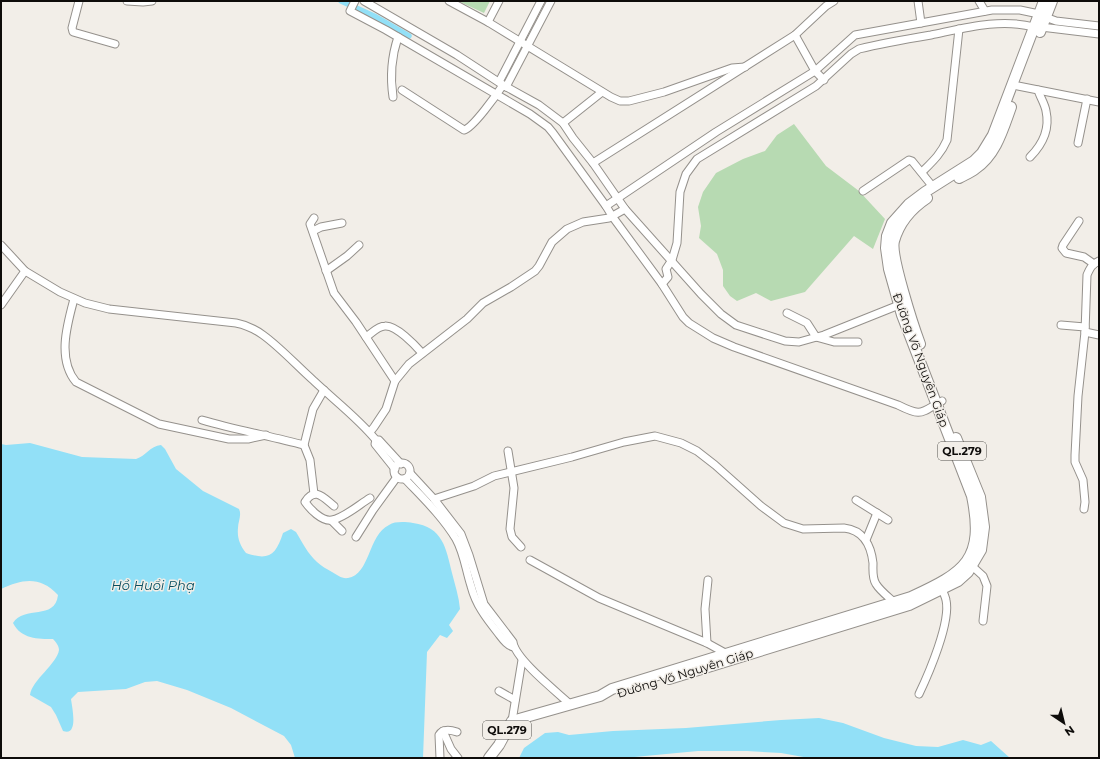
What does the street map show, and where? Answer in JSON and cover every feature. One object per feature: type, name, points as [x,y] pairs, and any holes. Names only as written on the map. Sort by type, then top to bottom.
[{"type":"highway","name":"Đường Võ Nguyên Giáp","points":[[941,587],[958,572],[971,555],[976,537],[976,525],[972,496],[919,341],[895,259],[894,243],[899,227],[907,215],[924,200],[976,169],[985,161],[993,150],[1002,133],[1042,16],[1044,1]]},
{"type":"highway","name":"Đường Võ Nguyên Giáp","points":[[1042,16],[1052,1]]},
{"type":"highway","name":"Đường Võ Nguyên Giáp","points":[[571,705],[600,696],[612,689],[722,658],[898,605],[911,597],[958,581],[972,566],[981,550],[984,527],[980,497],[899,305],[889,269],[886,248],[887,236],[892,223],[909,204],[974,161],[982,154],[993,136],[1038,27]]},
{"type":"highway","name":"QL.279","points":[[489,758],[499,745],[512,721],[571,705]]},
{"type":"street","points":[[79,1],[72,28],[73,32],[115,44]]},
{"type":"street","points":[[126,1],[152,1]]},
{"type":"street","points":[[364,1],[398,37],[530,114],[548,127],[689,323],[713,338],[734,347],[898,405],[914,413],[919,414],[939,402]]},
{"type":"street","points":[[449,1],[488,22],[602,92],[620,101],[629,101],[664,92],[732,68],[745,67]]},
{"type":"street","points":[[488,22],[499,1]]},
{"type":"street","points":[[503,84],[520,42],[541,1]]},
{"type":"street","points":[[402,90],[464,130],[470,127],[497,95],[527,46],[551,1]]},
{"type":"street","points":[[593,164],[795,35],[826,6],[834,1]]},
{"type":"street","points":[[918,1],[921,23]]},
{"type":"street","points":[[979,1],[985,11]]},
{"type":"street","points":[[353,6],[503,84],[539,105],[563,123],[572,138],[625,208],[720,314],[736,325],[786,341],[799,342],[816,337],[899,305]]},
{"type":"street","points":[[606,206],[736,129],[820,76],[873,39],[921,23],[985,11],[1008,9],[1020,10],[1056,21],[1099,26]]},
{"type":"street","points":[[662,284],[668,277],[666,269],[672,260],[676,243],[680,192],[686,174],[697,159],[736,129],[816,86],[820,76],[856,35],[873,39],[959,30],[1004,23],[1024,24],[1099,34]]},
{"type":"street","points":[[922,172],[943,150],[947,140],[959,30]]},
{"type":"street","points":[[795,35],[820,76]]},
{"type":"street","points":[[393,97],[393,63],[395,45],[398,37]]},
{"type":"street","points":[[1018,86],[1099,102]]},
{"type":"street","points":[[1030,157],[1038,149],[1043,140],[1047,125],[1046,109],[1038,90]]},
{"type":"street","points":[[563,123],[602,92]]},
{"type":"street","points":[[1078,143],[1087,99]]},
{"type":"street","points":[[863,191],[909,160],[912,161],[922,172],[933,187]]},
{"type":"street","points":[[370,432],[386,409],[395,381],[409,364],[467,319],[483,303],[511,288],[535,271],[552,242],[567,229],[583,222],[604,220],[625,208]]},
{"type":"street","points":[[314,218],[310,224],[334,293],[395,381]]},
{"type":"street","points":[[1079,221],[1062,248],[1066,253],[1084,257],[1096,262],[1090,268],[1088,275],[1085,330],[1078,396],[1075,455],[1075,462],[1083,480],[1085,502],[1084,509]]},
{"type":"street","points":[[313,231],[321,227],[342,223]]},
{"type":"street","points":[[1,245],[25,271],[74,299],[90,305],[109,309],[244,325],[264,336],[370,432],[376,440],[379,440],[401,464],[408,466],[404,476],[373,510],[356,537]]},
{"type":"street","points":[[326,272],[348,256],[359,245]]},
{"type":"street","points":[[1,304],[25,271]]},
{"type":"street","points":[[74,299],[65,334],[65,343],[67,365],[70,375],[76,382],[159,424],[229,440],[248,439],[266,435]]},
{"type":"street","points":[[787,313],[807,323],[816,337],[834,342],[858,342]]},
{"type":"street","points":[[1061,325],[1085,330],[1099,335]]},
{"type":"street","points":[[366,338],[378,328],[387,326],[406,336],[422,353]]},
{"type":"street","points":[[314,494],[310,460],[304,445],[313,409],[324,390]]},
{"type":"street","points":[[202,420],[304,445]]},
{"type":"street","points":[[434,499],[474,486],[494,476],[512,473],[624,442],[651,436],[660,437],[681,443],[697,451],[784,523],[803,529],[850,529],[861,534],[866,540],[871,553],[872,572],[876,586],[898,605]]},
{"type":"street","points":[[376,440],[375,444],[395,469],[396,475],[404,476],[434,499],[461,534],[484,604],[514,642],[514,646],[522,660],[571,705]]},
{"type":"street","points":[[508,451],[514,488],[510,529],[512,537],[521,547]]},
{"type":"street","points":[[395,469],[401,464]]},
{"type":"street","points":[[404,476],[449,528],[461,550],[478,606],[486,619],[500,636],[510,646],[514,646]]},
{"type":"street","points":[[334,506],[319,494],[314,494],[308,497],[305,502],[308,507],[325,519],[332,520],[370,498]]},
{"type":"street","points":[[856,500],[888,520]]},
{"type":"street","points":[[866,540],[877,513]]},
{"type":"street","points":[[332,520],[342,532]]},
{"type":"street","points":[[530,560],[599,598],[707,643],[722,658]]},
{"type":"street","points":[[972,566],[984,576],[987,586],[983,621]]},
{"type":"street","points":[[707,643],[705,608],[708,580]]},
{"type":"street","points":[[919,694],[930,672],[945,622],[946,600],[941,587]]},
{"type":"street","points":[[512,721],[522,660]]},
{"type":"street","points":[[499,691],[515,700]]},
{"type":"street","points":[[440,758],[439,735],[443,731],[451,730],[457,732]]},
{"type":"street","points":[[443,731],[451,749],[458,758]]},
{"type":"green space","points":[[458,1],[490,1],[484,13]]},
{"type":"green space","points":[[794,124],[826,166],[859,191],[885,219],[873,249],[854,236],[805,292],[771,301],[756,293],[737,301],[730,296],[723,286],[723,270],[717,254],[699,238],[701,226],[698,207],[703,192],[716,173],[743,159],[765,151],[777,135]]},
{"type":"water","name":"Hồ Huổi Phạ","points":[[30,443],[82,457],[136,459],[143,456],[154,447],[161,445],[165,449],[176,469],[203,491],[239,509],[238,535],[246,553],[260,556],[270,554],[278,547],[283,533],[291,529],[296,532],[308,552],[317,562],[344,578],[355,575],[361,570],[377,537],[382,530],[389,525],[397,522],[407,522],[423,525],[431,529],[442,540],[448,555],[460,609],[449,625],[453,631],[447,638],[440,635],[427,652],[423,758],[295,758],[291,745],[284,736],[231,708],[187,690],[157,681],[145,682],[126,689],[78,692],[71,699],[73,726],[68,732],[63,731],[51,707],[30,695],[35,684],[54,661],[59,650],[58,646],[53,639],[42,639],[25,635],[16,628],[13,623],[24,615],[45,611],[51,608],[56,603],[58,595],[45,585],[31,581],[24,581],[1,589],[1,444]]},
{"type":"water","points":[[819,718],[843,723],[884,738],[916,746],[938,747],[963,740],[981,745],[991,741],[1010,758],[809,758],[781,753],[698,751],[624,758],[519,758],[524,748],[545,733],[558,732],[569,735]]},
{"type":"waterway","points":[[341,1],[374,16],[409,36]]}]
